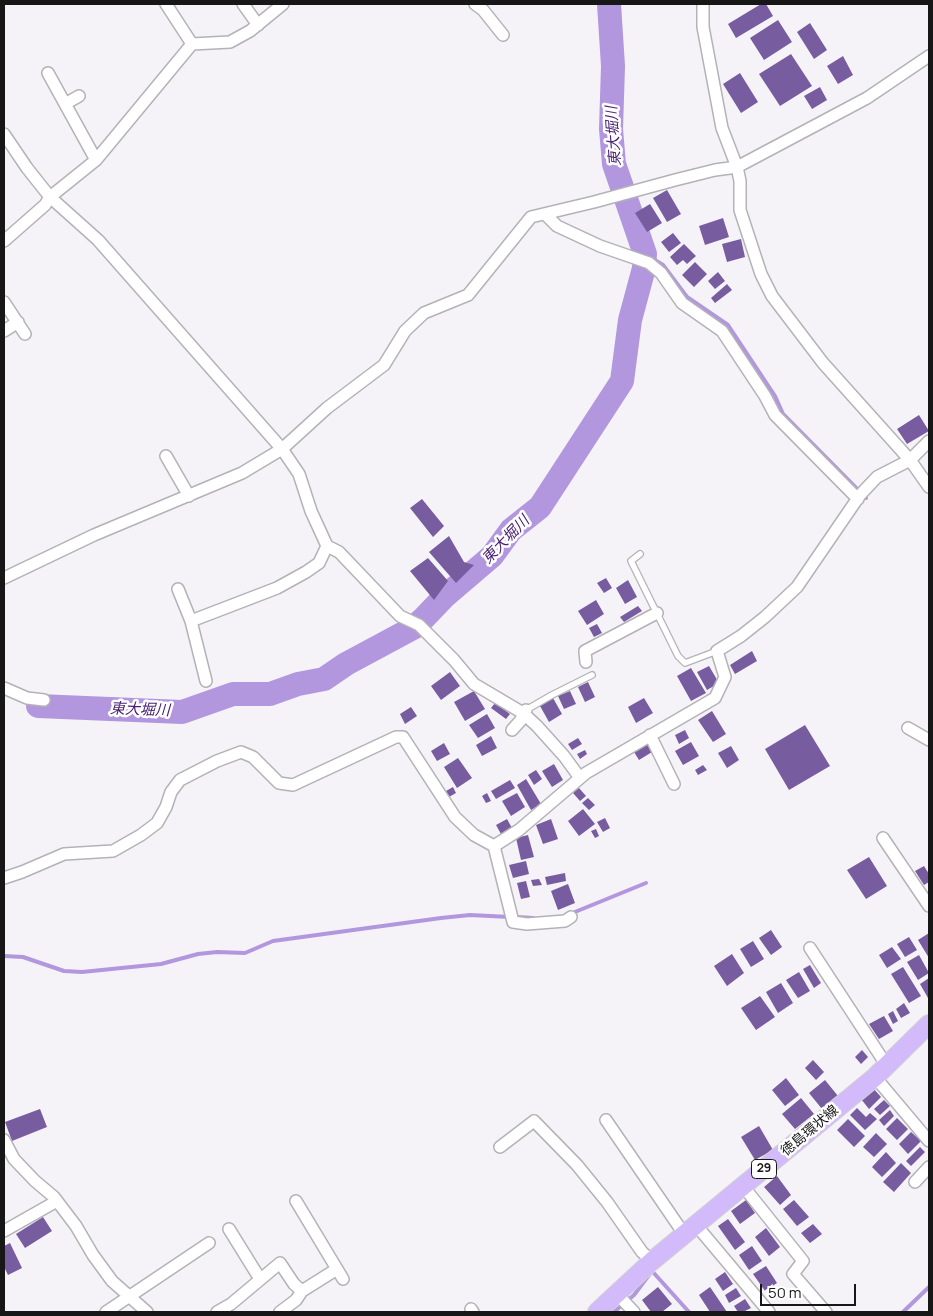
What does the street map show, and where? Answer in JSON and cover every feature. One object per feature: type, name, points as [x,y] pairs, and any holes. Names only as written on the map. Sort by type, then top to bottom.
[{"type":"main road","name":"徳島環状線","points":[[597,1312],[625,1303],[652,1261],[881,1071],[929,1024]]},
{"type":"street","points":[[166,4],[192,44]]},
{"type":"street","points":[[243,4],[258,24]]},
{"type":"street","points":[[4,241],[45,205],[50,197],[96,160],[192,44],[230,42],[250,31],[283,4]]},
{"type":"street","points":[[475,4],[483,10],[503,35]]},
{"type":"street","points":[[702,4],[702,27],[722,128],[737,167],[740,181],[740,210],[761,274],[772,296],[823,364],[910,460],[929,487]]},
{"type":"street","points":[[4,578],[94,535],[242,473],[282,449],[327,408],[384,365],[405,331],[424,313],[468,295],[531,217],[715,170],[737,167],[866,98],[929,56]]},
{"type":"street","points":[[48,73],[96,160]]},
{"type":"street","points":[[65,104],[79,96]]},
{"type":"street","points":[[4,134],[26,168],[50,197],[98,240],[282,449],[299,474],[311,511],[327,546],[339,552],[400,616],[417,624],[454,660],[474,684],[524,711],[552,738],[561,757],[580,778]]},
{"type":"street","points":[[545,214],[557,226],[600,246],[646,262],[660,273],[682,303],[722,332],[765,396],[775,415],[861,495]]},
{"type":"street","points":[[4,302],[25,334]]},
{"type":"street","points":[[4,331],[18,322]]},
{"type":"street","points":[[494,846],[519,830],[586,773],[622,747],[650,735],[715,698],[725,677],[717,652],[765,617],[798,587],[861,495],[877,477],[910,460],[929,441]]},
{"type":"street","points":[[166,456],[189,496]]},
{"type":"street","points":[[190,621],[277,588],[319,563],[327,546]]},
{"type":"street","points":[[178,589],[190,621],[206,681]]},
{"type":"street","points":[[586,662],[585,651],[657,613]]},
{"type":"street","points":[[4,688],[27,698],[44,700]]},
{"type":"street","points":[[512,730],[521,720],[524,711]]},
{"type":"street","points":[[908,728],[929,740]]},
{"type":"street","points":[[650,735],[674,784]]},
{"type":"street","points":[[4,878],[64,854],[113,851],[141,835],[157,823],[166,807],[171,792],[180,780],[241,752],[253,757],[279,783],[293,785],[396,737],[403,737],[455,817],[474,835],[494,846],[513,922],[527,924],[565,921],[571,917]]},
{"type":"street","points":[[883,838],[929,906]]},
{"type":"street","points":[[810,948],[881,1071],[929,1141]]},
{"type":"street","points":[[606,1120],[690,1230],[769,1312]]},
{"type":"street","points":[[500,1147],[534,1121],[577,1165],[607,1202],[642,1252],[652,1261]]},
{"type":"street","points":[[4,1140],[14,1159],[57,1201],[112,1281],[147,1312]]},
{"type":"street","points":[[915,1182],[929,1167]]},
{"type":"street","points":[[743,1186],[803,1261],[793,1274],[826,1312]]},
{"type":"street","points":[[4,1231],[57,1201]]},
{"type":"street","points":[[280,1312],[296,1300],[302,1291],[340,1274],[296,1201]]},
{"type":"street","points":[[292,1218],[303,1212]]},
{"type":"street","points":[[229,1229],[260,1279]]},
{"type":"street","points":[[106,1312],[209,1244]]},
{"type":"street","points":[[217,1312],[231,1304],[280,1263],[294,1284],[302,1291]]},
{"type":"lane","points":[[640,554],[631,562],[678,656],[685,663],[717,652]]},
{"type":"lane","points":[[524,711],[592,675]]},
{"type":"building","points":[[761,4],[766,4],[773,16],[736,38],[728,24]]},
{"type":"building","points":[[778,20],[792,42],[764,60],[750,38]]},
{"type":"building","points":[[810,23],[827,50],[814,59],[797,32]]},
{"type":"building","points":[[791,54],[812,86],[780,106],[759,74]]},
{"type":"building","points":[[843,56],[853,75],[838,84],[827,66]]},
{"type":"building","points":[[740,73],[758,102],[741,113],[723,84]]},
{"type":"building","points":[[820,87],[827,100],[812,109],[804,96]]},
{"type":"building","points":[[667,190],[681,214],[667,222],[653,198]]},
{"type":"building","points":[[650,204],[662,223],[647,232],[635,213]]},
{"type":"building","points":[[723,218],[729,237],[705,245],[699,226]]},
{"type":"building","points":[[673,233],[681,243],[669,252],[661,242]]},
{"type":"building","points":[[741,239],[745,257],[727,262],[722,244]]},
{"type":"building","points":[[684,244],[696,256],[687,264],[683,260],[677,265],[670,257]]},
{"type":"building","points":[[695,262],[707,274],[694,287],[682,275]]},
{"type":"building","points":[[718,272],[725,281],[715,289],[708,281]]},
{"type":"building","points":[[727,284],[732,290],[715,303],[711,298]]},
{"type":"building","points":[[919,415],[929,431],[907,444],[897,429]]},
{"type":"building","points":[[422,499],[444,526],[433,537],[410,508]]},
{"type":"building","points":[[449,536],[464,562],[474,565],[456,583],[429,552]]},
{"type":"building","points":[[428,558],[448,581],[434,600],[410,571]]},
{"type":"building","points":[[606,578],[612,588],[604,593],[597,583]]},
{"type":"building","points":[[628,580],[637,597],[625,604],[616,588]]},
{"type":"building","points":[[596,600],[604,614],[587,625],[578,611]]},
{"type":"building","points":[[638,606],[642,611],[624,622],[620,617]]},
{"type":"building","points":[[597,624],[602,633],[594,637],[589,628]]},
{"type":"building","points":[[752,651],[757,661],[735,674],[730,665]]},
{"type":"building","points":[[709,666],[719,683],[707,690],[697,672]]},
{"type":"building","points":[[691,668],[706,693],[691,701],[677,676]]},
{"type":"building","points":[[450,672],[460,686],[441,700],[431,686]]},
{"type":"building","points":[[588,682],[595,697],[585,702],[578,687]]},
{"type":"building","points":[[474,691],[485,709],[465,721],[454,702]]},
{"type":"building","points":[[570,691],[576,704],[564,709],[558,696]]},
{"type":"building","points":[[553,698],[562,714],[549,722],[540,706]]},
{"type":"building","points":[[644,698],[653,713],[636,723],[628,707]]},
{"type":"building","points":[[495,703],[510,714],[506,719],[491,708]]},
{"type":"building","points":[[411,707],[417,716],[405,724],[400,714]]},
{"type":"building","points":[[712,711],[726,734],[713,742],[698,720]]},
{"type":"building","points":[[487,714],[495,728],[478,738],[469,725]]},
{"type":"building","points":[[805,725],[830,766],[789,790],[765,749]]},
{"type":"building","points":[[685,730],[689,738],[679,744],[675,735]]},
{"type":"building","points":[[491,736],[497,748],[482,756],[476,745]]},
{"type":"building","points":[[578,738],[582,744],[572,750],[568,744]]},
{"type":"building","points":[[691,742],[699,756],[683,765],[675,751]]},
{"type":"building","points":[[444,743],[450,754],[437,761],[431,751]]},
{"type":"building","points":[[647,744],[652,752],[639,760],[634,752]]},
{"type":"building","points":[[731,746],[739,760],[727,768],[718,753]]},
{"type":"building","points":[[585,750],[587,754],[580,759],[577,754]]},
{"type":"building","points":[[458,758],[472,778],[457,788],[444,767]]},
{"type":"building","points":[[554,764],[563,780],[552,787],[542,771]]},
{"type":"building","points":[[703,765],[707,770],[698,775],[695,770]]},
{"type":"building","points":[[536,770],[542,779],[534,785],[528,775]]},
{"type":"building","points":[[526,779],[541,804],[531,810],[517,785]]},
{"type":"building","points":[[510,780],[515,788],[496,799],[491,791]]},
{"type":"building","points":[[453,787],[456,793],[449,797],[446,791]]},
{"type":"building","points":[[579,788],[586,796],[580,801],[573,793]]},
{"type":"building","points":[[487,793],[491,801],[486,803],[482,796]]},
{"type":"building","points":[[517,793],[525,807],[511,816],[502,801]]},
{"type":"building","points":[[588,798],[595,805],[589,810],[582,803]]},
{"type":"building","points":[[583,809],[595,824],[579,836],[568,821]]},
{"type":"building","points":[[605,818],[610,828],[603,832],[597,822]]},
{"type":"building","points":[[507,819],[512,828],[501,834],[496,825]]},
{"type":"building","points":[[551,819],[558,839],[543,844],[536,825]]},
{"type":"building","points":[[596,829],[599,836],[595,838],[591,831]]},
{"type":"building","points":[[528,835],[534,857],[521,860],[516,838]]},
{"type":"building","points":[[869,857],[887,886],[866,899],[847,870]]},
{"type":"building","points":[[526,861],[529,874],[513,878],[509,865]]},
{"type":"building","points":[[924,866],[929,874],[929,882],[924,885],[915,871]]},
{"type":"building","points":[[565,873],[566,881],[547,885],[545,877]]},
{"type":"building","points":[[539,879],[542,885],[533,886],[531,880]]},
{"type":"building","points":[[526,881],[530,897],[521,899],[517,883]]},
{"type":"building","points":[[568,884],[575,903],[558,910],[551,891]]},
{"type":"building","points":[[771,930],[782,947],[771,955],[759,938]]},
{"type":"building","points":[[929,933],[929,958],[918,940]]},
{"type":"building","points":[[909,937],[917,950],[905,957],[897,944]]},
{"type":"building","points":[[753,941],[764,959],[751,967],[740,949]]},
{"type":"building","points":[[892,947],[901,959],[887,968],[879,955]]},
{"type":"building","points":[[732,954],[744,973],[727,986],[714,966]]},
{"type":"building","points":[[919,955],[929,973],[918,980],[907,962]]},
{"type":"building","points":[[810,965],[821,983],[814,988],[803,969]]},
{"type":"building","points":[[903,967],[921,996],[909,1003],[891,974]]},
{"type":"building","points":[[799,972],[810,991],[798,998],[786,980]]},
{"type":"building","points":[[929,978],[929,997],[928,998],[920,984]]},
{"type":"building","points":[[781,983],[793,1003],[778,1013],[766,992]]},
{"type":"building","points":[[760,996],[775,1017],[756,1030],[741,1008]]},
{"type":"building","points":[[904,1003],[910,1013],[901,1018],[896,1009]]},
{"type":"building","points":[[893,1011],[898,1021],[893,1024],[888,1014]]},
{"type":"building","points":[[884,1016],[893,1031],[879,1039],[869,1024]]},
{"type":"building","points":[[862,1050],[868,1057],[861,1064],[855,1057]]},
{"type":"building","points":[[813,1060],[824,1072],[816,1080],[805,1068]]},
{"type":"building","points":[[786,1078],[799,1095],[785,1106],[772,1090]]},
{"type":"building","points":[[825,1080],[838,1096],[822,1109],[809,1093]]},
{"type":"building","points":[[873,1088],[881,1097],[869,1109],[861,1099]]},
{"type":"building","points":[[801,1098],[814,1114],[795,1129],[782,1114]]},
{"type":"building","points":[[884,1100],[890,1106],[880,1115],[874,1109]]},
{"type":"building","points":[[857,1108],[866,1117],[870,1113],[877,1119],[865,1130],[850,1115]]},
{"type":"building","points":[[40,1109],[47,1127],[12,1141],[5,1122]]},
{"type":"building","points":[[890,1110],[894,1116],[884,1126],[879,1120]]},
{"type":"building","points":[[897,1118],[908,1129],[897,1140],[886,1129]]},
{"type":"building","points":[[848,1119],[865,1136],[854,1147],[837,1130]]},
{"type":"building","points":[[759,1126],[773,1150],[755,1160],[741,1137]]},
{"type":"building","points":[[911,1132],[921,1141],[908,1154],[899,1144]]},
{"type":"building","points":[[876,1133],[887,1144],[874,1157],[863,1147]]},
{"type":"building","points":[[920,1147],[925,1152],[911,1166],[906,1161]]},
{"type":"building","points":[[886,1152],[896,1163],[882,1177],[872,1167]]},
{"type":"building","points":[[901,1163],[911,1173],[894,1192],[883,1182]]},
{"type":"building","points":[[777,1176],[791,1195],[780,1205],[764,1187]]},
{"type":"building","points":[[746,1200],[755,1213],[740,1224],[731,1211]]},
{"type":"building","points":[[794,1200],[809,1217],[797,1226],[783,1209]]},
{"type":"building","points":[[43,1217],[52,1231],[25,1248],[16,1234]]},
{"type":"building","points":[[728,1219],[745,1242],[735,1250],[718,1226]]},
{"type":"building","points":[[813,1224],[822,1234],[810,1243],[801,1233]]},
{"type":"building","points":[[766,1228],[780,1247],[769,1256],[755,1237]]},
{"type":"building","points":[[10,1243],[22,1268],[8,1275],[4,1267],[4,1246]]},
{"type":"building","points":[[752,1246],[762,1261],[749,1270],[739,1255]]},
{"type":"building","points":[[766,1266],[777,1283],[765,1291],[753,1274]]},
{"type":"building","points":[[725,1272],[733,1284],[723,1291],[715,1279]]},
{"type":"building","points":[[658,1287],[672,1304],[662,1312],[651,1312],[642,1300]]},
{"type":"building","points":[[710,1287],[727,1312],[710,1312],[699,1295]]},
{"type":"building","points":[[736,1288],[741,1296],[729,1303],[725,1295]]},
{"type":"building","points":[[745,1299],[751,1308],[738,1312],[734,1306]]},
{"type":"waterway","name":"東大堀川","points":[[38,706],[182,712],[233,694],[270,694],[298,684],[324,679],[346,664],[413,628],[444,597],[492,556],[511,530],[540,507],[622,381],[630,320],[644,268],[645,254],[614,164],[611,129],[613,66],[609,4]]},
{"type":"waterway","points":[[645,254],[663,265],[687,297],[728,325],[775,396],[783,414],[866,498]]},
{"type":"waterway","points":[[570,914],[646,883]]},
{"type":"waterway","points":[[4,956],[23,957],[64,971],[82,972],[161,964],[198,954],[217,952],[245,953],[273,941],[441,918],[470,915],[510,917]]},
{"type":"waterway","points":[[517,917],[533,918]]},
{"type":"waterway","points":[[614,1312],[634,1295],[652,1271],[689,1312]]},
{"type":"waterway","points":[[903,1312],[929,1287]]}]
